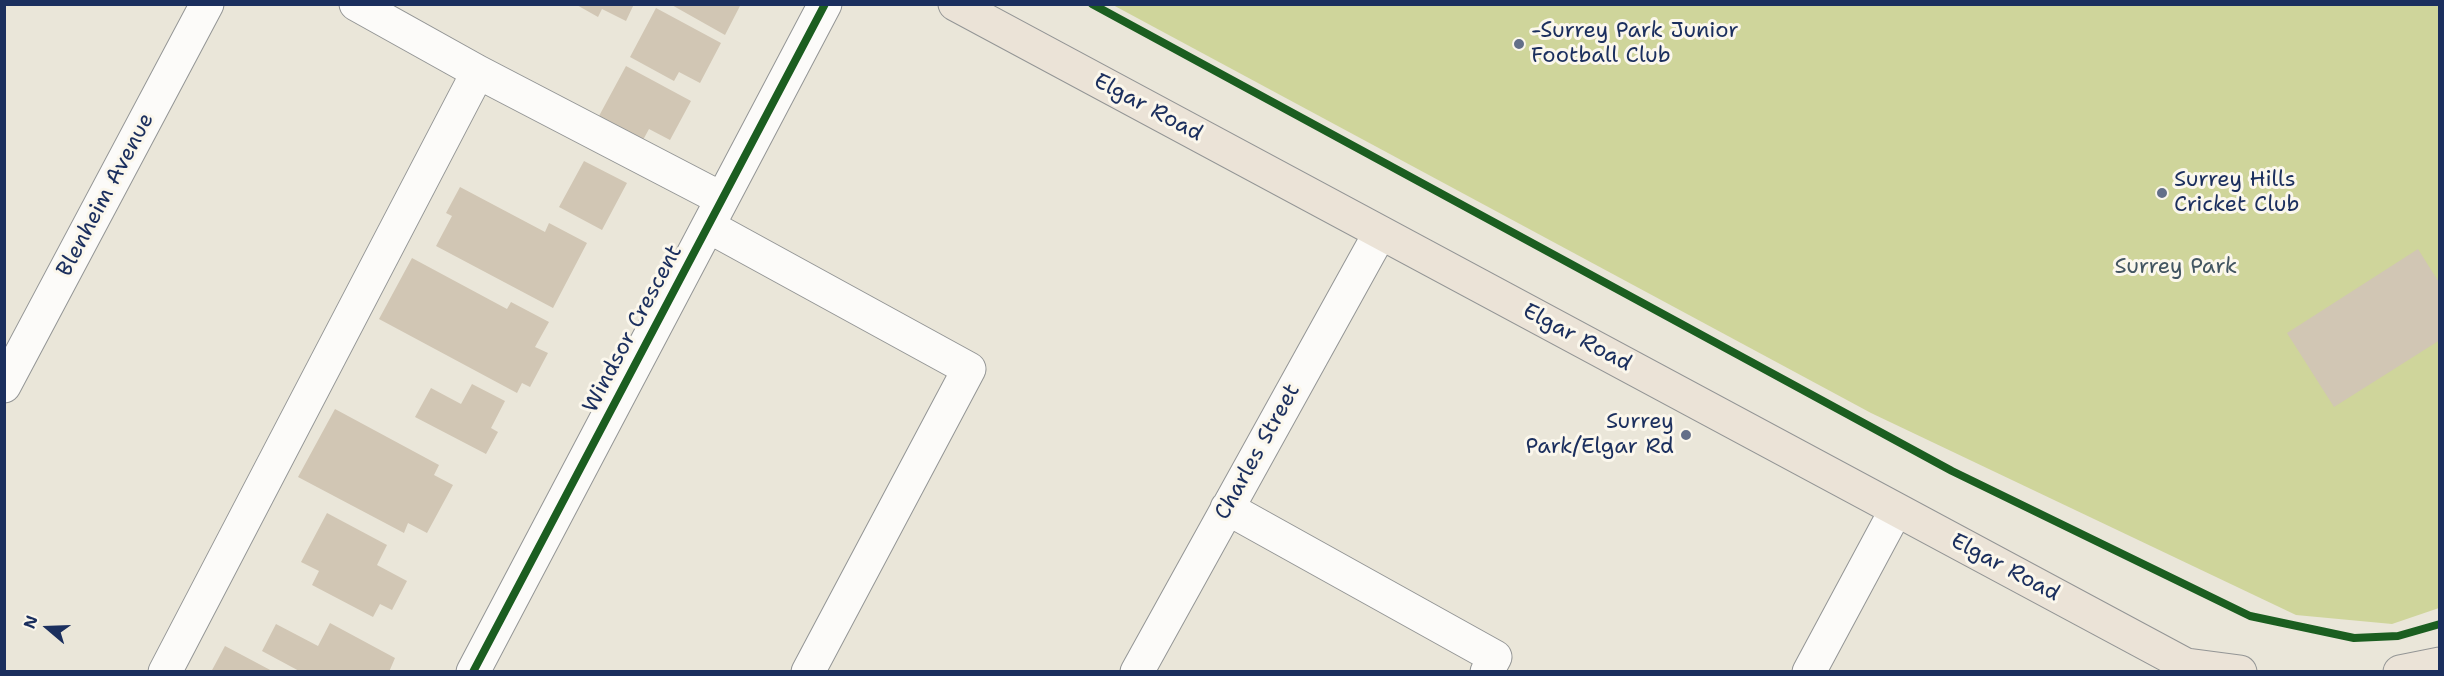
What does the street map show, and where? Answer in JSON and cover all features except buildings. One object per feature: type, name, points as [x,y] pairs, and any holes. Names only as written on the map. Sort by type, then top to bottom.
[{"type":"main road","name":"Elgar Road","points":[[955,4],[2193,668]]},
{"type":"main road","points":[[2400,672],[2439,664]]},
{"type":"main road","points":[[2193,668],[2240,672]]},
{"type":"street","name":"Blenheim Avenue","points":[[4,386],[207,4]]},
{"type":"street","points":[[356,4],[478,72],[715,212],[969,369],[808,672]]},
{"type":"street","name":"Windsor Crescent","points":[[473,672],[825,4]]},
{"type":"street","points":[[165,672],[478,72]]},
{"type":"street","name":"Charles Street","points":[[1137,672],[1380,233]]},
{"type":"street","points":[[1227,508],[1495,657],[1487,672]]},
{"type":"street","points":[[1809,672],[1896,510]]},
{"type":"green space","name":"Surrey Park","points":[[1113,5],[2439,5],[2439,608],[2392,624],[2296,615],[1871,413]]},
{"type":"cycle path","points":[[473,672],[825,4]]},
{"type":"cycle path","points":[[1092,4],[1952,471],[2250,616],[2354,638],[2398,636],[2440,624]]},
{"type":"place","name":"-Surrey Park Junior Football Club","points":[[1519,44]]},
{"type":"place","name":"Surrey Hills Cricket Club","points":[[2162,193]]},
{"type":"place","name":"Surrey Park/Elgar Rd","points":[[1686,435]]}]
